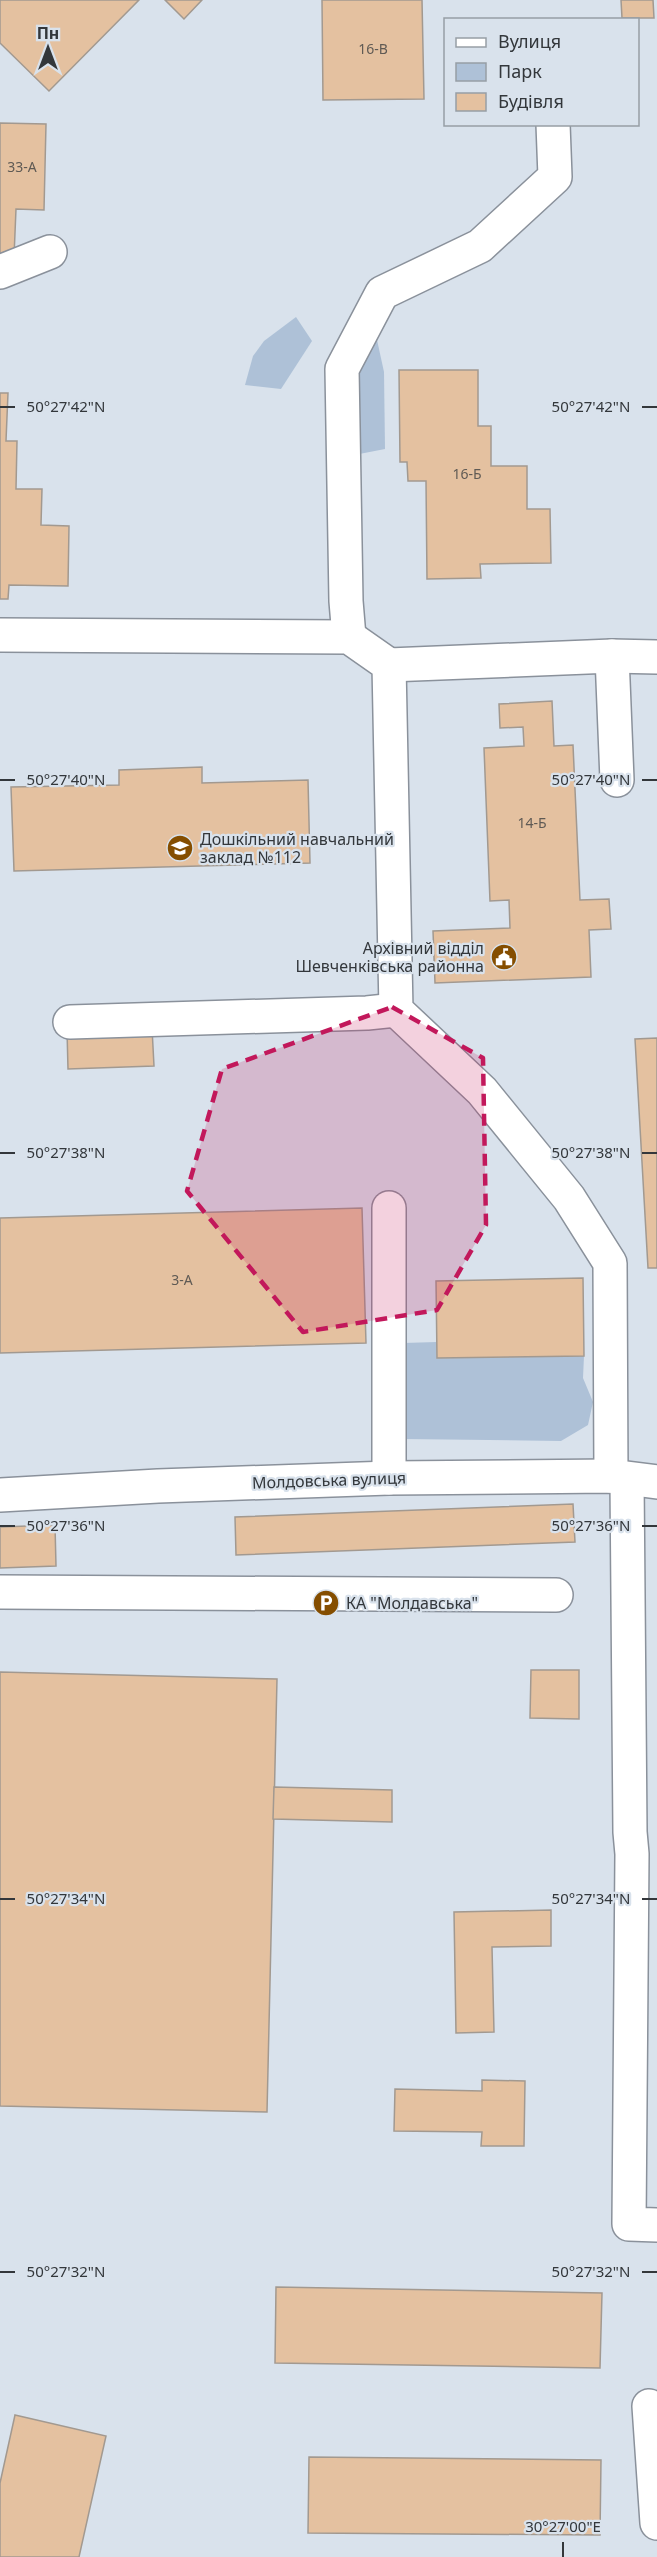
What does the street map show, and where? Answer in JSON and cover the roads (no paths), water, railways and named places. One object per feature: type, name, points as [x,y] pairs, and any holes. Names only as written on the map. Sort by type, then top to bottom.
[{"type":"street","points":[[349,637],[346,602],[342,369],[382,293],[480,246],[555,177],[553,126]]},
{"type":"street","points":[[0,272],[50,252]]},
{"type":"street","points":[[0,635],[349,637],[389,664],[657,657]]},
{"type":"street","points":[[612,657],[617,780]]},
{"type":"street","points":[[389,664],[396,1010],[482,1091],[570,1198],[610,1263],[632,1479],[630,1832],[632,1854],[644,1868],[629,2224],[657,2225]]},
{"type":"street","points":[[70,1022],[367,1013],[396,1010]]},
{"type":"street","points":[[389,1208],[389,1478]]},
{"type":"street","name":"Молдовська вулиця","points":[[0,1495],[158,1486],[389,1478],[632,1479]]},
{"type":"street","points":[[0,1592],[556,1594]]},
{"type":"street","points":[[649,2406],[657,2523]]},
{"type":"place","name":"Дошкільний навчальний заклад №112","points":[[180,848]]},
{"type":"place","name":"Архівний відділ Шевченківська районна","points":[[504,957]]},
{"type":"place","name":"КА \"Молдавська\"","points":[[326,1603]]}]
